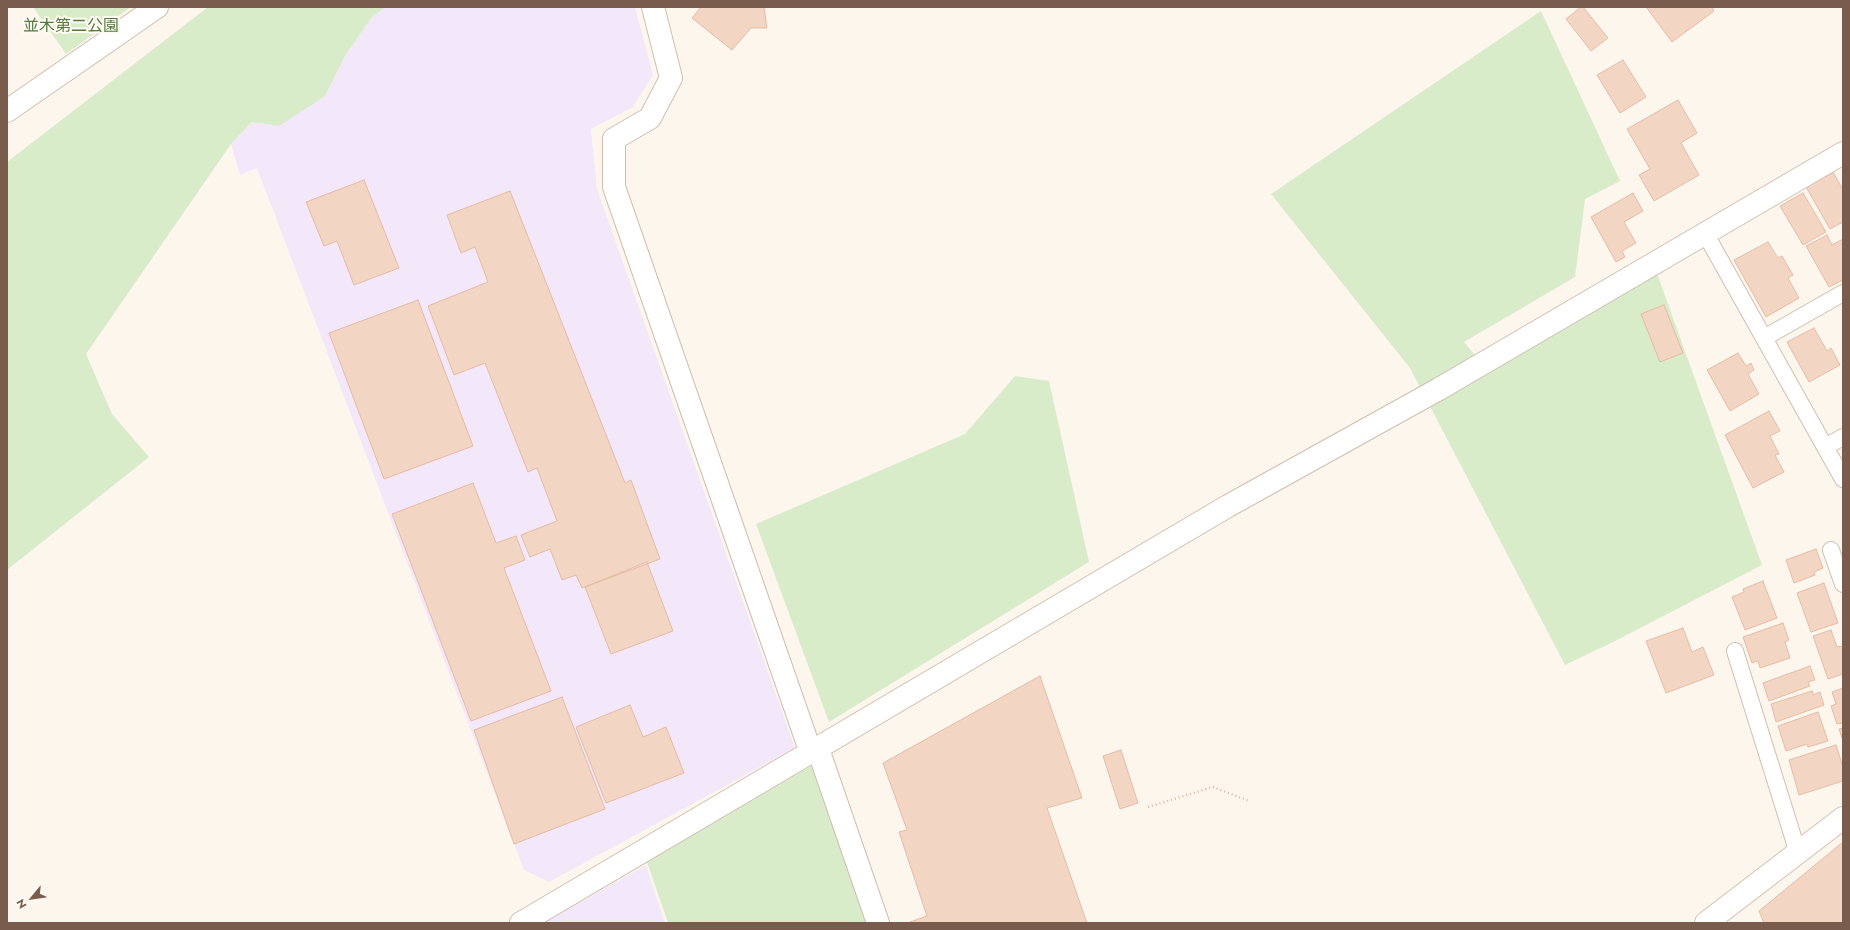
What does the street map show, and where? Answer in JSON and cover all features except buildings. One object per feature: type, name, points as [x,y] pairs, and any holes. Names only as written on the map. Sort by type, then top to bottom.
[{"type":"street","points":[[9,104],[157,7]]},
{"type":"street","points":[[653,7],[671,78],[650,118],[614,139],[614,187],[814,751],[878,923]]},
{"type":"street","points":[[521,923],[1221,510],[1439,389],[1843,153]]},
{"type":"street","points":[[1706,923],[1843,818]]},
{"type":"lane","points":[[1705,233],[1843,479]]},
{"type":"lane","points":[[1764,338],[1843,293]]},
{"type":"lane","points":[[1825,447],[1843,437]]},
{"type":"lane","points":[[1831,550],[1843,584]]},
{"type":"lane","points":[[1735,652],[1798,853]]},
{"type":"path","points":[[1148,807],[1213,787],[1249,801]]},
{"type":"shaded area","points":[[386,7],[635,7],[653,75],[633,107],[591,129],[597,189],[795,748],[549,882],[524,870],[257,168],[240,175],[231,144],[253,122],[279,125],[325,96],[345,56],[372,17]]},
{"type":"shaded area","points":[[646,865],[665,923],[544,923]]},
{"type":"green space","name":"並木第二公園","points":[[33,7],[131,7],[66,54]]},
{"type":"green space","points":[[208,7],[386,7],[372,17],[345,56],[325,96],[279,126],[252,122],[231,144],[86,354],[112,414],[149,457],[7,570],[7,162]]},
{"type":"green space","points":[[1541,11],[1620,181],[1585,199],[1575,277],[1464,342],[1484,366],[1655,268],[1762,565],[1613,642],[1565,665],[1410,368],[1271,194]]},
{"type":"green space","points":[[1015,376],[1049,381],[1089,562],[829,722],[756,524],[965,434]]},
{"type":"green space","points":[[813,765],[868,923],[668,923],[647,862]]}]
